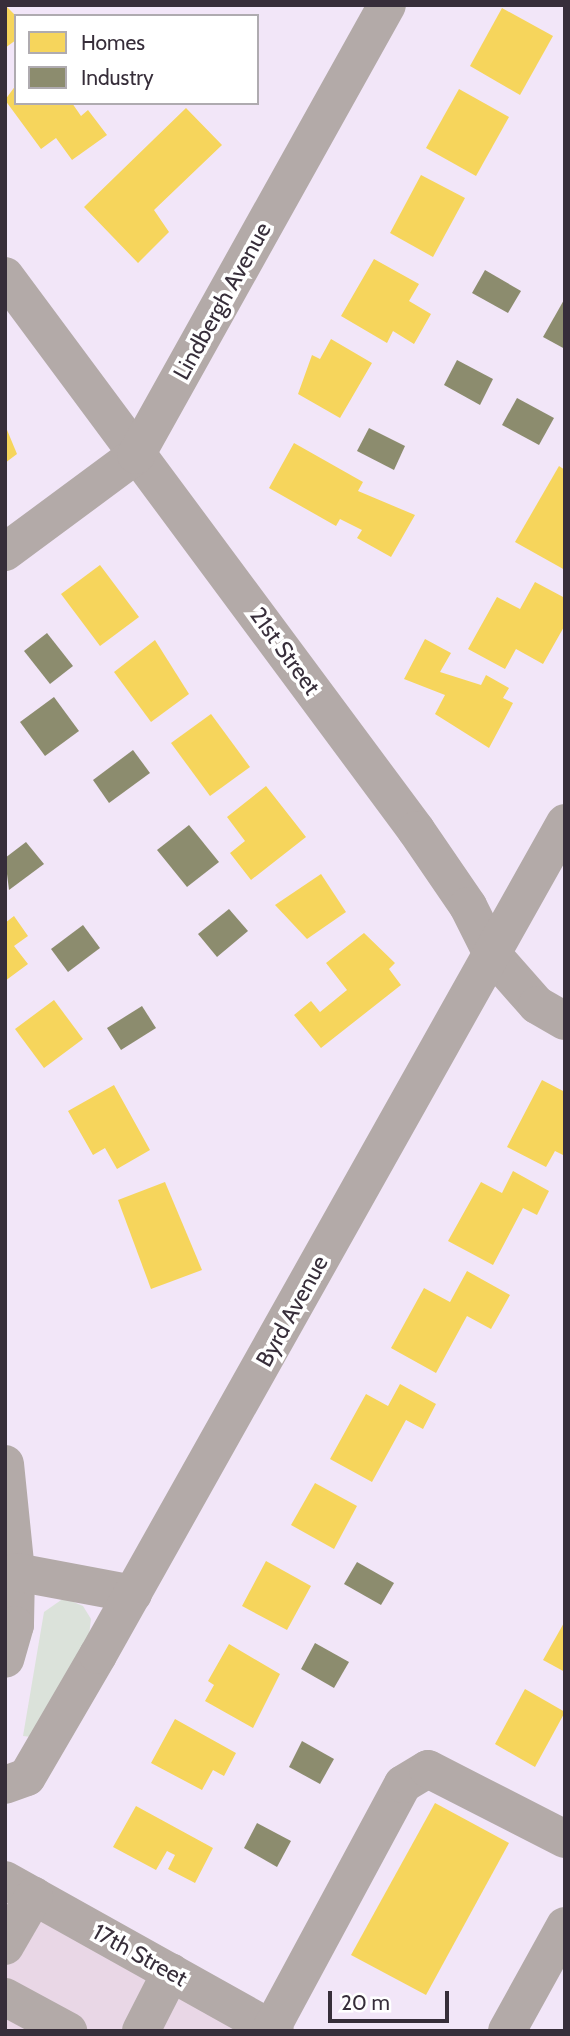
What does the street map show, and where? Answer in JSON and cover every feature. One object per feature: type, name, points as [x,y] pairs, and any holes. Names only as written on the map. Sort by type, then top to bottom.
[{"type":"street","name":"Lindbergh Avenue","points":[[5,552],[136,455],[387,5]]},
{"type":"street","name":"21st Street","points":[[5,276],[416,830],[468,905],[492,954],[537,1005],[565,1021]]},
{"type":"street","name":"Byrd Avenue","points":[[5,1784],[27,1776],[133,1594],[565,823]]},
{"type":"street","points":[[5,1464],[16,1572],[15,1625],[5,1659]]},
{"type":"street","points":[[16,1572],[133,1594]]},
{"type":"street","points":[[273,2030],[403,1784],[428,1769],[446,1775],[565,1839]]},
{"type":"street","points":[[5,1946],[20,1888]]},
{"type":"street","name":"17th Street","points":[[20,1888],[273,2030]]},
{"type":"street","points":[[507,2031],[565,1926]]},
{"type":"street","points":[[141,2031],[171,1972]]},
{"type":"street","points":[[5,1997],[68,2031]]},
{"type":"shaded area","points":[[64,1598],[83,1606],[91,1619],[89,1635],[31,1737],[23,1736],[44,1612]]},
{"type":"shaded area","points":[[5,1880],[275,2031],[5,2031]]},
{"type":"building: Homes","points":[[5,5],[14,14],[14,41],[5,48]]},
{"type":"building: Homes","points":[[502,8],[553,36],[520,95],[470,66]]},
{"type":"building: Homes","points":[[14,88],[14,105],[73,105],[81,116],[88,110],[107,135],[72,160],[56,138],[41,149],[5,100]]},
{"type":"building: Homes","points":[[459,89],[509,117],[476,176],[426,148]]},
{"type":"building: Homes","points":[[186,108],[222,145],[154,210],[169,232],[138,263],[84,207]]},
{"type":"building: Homes","points":[[421,175],[465,198],[433,257],[390,233]]},
{"type":"building: Homes","points":[[374,259],[419,284],[409,301],[431,314],[414,344],[393,331],[387,343],[341,316]]},
{"type":"building: Homes","points":[[331,339],[372,363],[340,418],[298,394],[312,355],[320,359]]},
{"type":"building: Homes","points":[[5,425],[17,454],[5,463]]},
{"type":"building: Homes","points":[[294,443],[363,482],[358,491],[415,515],[391,557],[357,538],[362,530],[340,519],[336,526],[269,488]]},
{"type":"building: Homes","points":[[559,466],[565,470],[565,570],[515,542]]},
{"type":"building: Homes","points":[[100,565],[139,617],[100,646],[61,594]]},
{"type":"building: Homes","points":[[535,582],[565,598],[565,625],[543,664],[516,649],[505,669],[468,649],[497,597],[520,609]]},
{"type":"building: Homes","points":[[425,639],[451,653],[440,672],[481,685],[486,675],[509,688],[503,698],[513,703],[489,748],[435,714],[445,695],[404,679]]},
{"type":"building: Homes","points":[[155,640],[189,694],[151,722],[114,672]]},
{"type":"building: Homes","points":[[211,714],[250,767],[210,796],[171,743]]},
{"type":"building: Homes","points":[[266,786],[306,837],[251,880],[230,853],[245,841],[227,817]]},
{"type":"building: Homes","points":[[321,874],[346,912],[307,939],[275,905]]},
{"type":"building: Homes","points":[[14,916],[28,936],[14,946],[28,964],[5,981],[5,923]]},
{"type":"building: Homes","points":[[364,933],[395,963],[389,969],[401,985],[321,1048],[294,1015],[311,1001],[320,1012],[347,990],[326,963]]},
{"type":"building: Homes","points":[[54,1000],[83,1039],[44,1068],[15,1029]]},
{"type":"building: Homes","points":[[542,1080],[565,1092],[565,1156],[555,1151],[546,1167],[507,1147]]},
{"type":"building: Homes","points":[[114,1085],[150,1150],[117,1169],[105,1148],[93,1155],[68,1111]]},
{"type":"building: Homes","points":[[513,1171],[549,1191],[537,1215],[523,1208],[493,1265],[448,1241],[481,1182],[502,1193]]},
{"type":"building: Homes","points":[[165,1182],[202,1270],[151,1289],[118,1200]]},
{"type":"building: Homes","points":[[467,1271],[510,1295],[491,1329],[467,1316],[436,1373],[391,1348],[424,1288],[450,1302]]},
{"type":"building: Homes","points":[[400,1384],[436,1404],[423,1429],[406,1420],[372,1482],[330,1459],[366,1394],[388,1406]]},
{"type":"building: Homes","points":[[315,1483],[357,1506],[334,1549],[291,1525]]},
{"type":"building: Homes","points":[[266,1561],[311,1586],[287,1630],[242,1606]]},
{"type":"building: Homes","points":[[565,1621],[565,1672],[543,1660]]},
{"type":"building: Homes","points":[[229,1644],[280,1674],[253,1728],[205,1701],[214,1685],[208,1681]]},
{"type":"building: Homes","points":[[525,1689],[565,1712],[535,1767],[495,1744]]},
{"type":"building: Homes","points":[[175,1719],[236,1753],[224,1776],[213,1770],[202,1790],[151,1763]]},
{"type":"building: Homes","points":[[435,1803],[509,1843],[426,1995],[351,1955]]},
{"type":"building: Homes","points":[[136,1806],[213,1848],[195,1883],[168,1869],[175,1855],[167,1851],[156,1870],[113,1847]]},
{"type":"building: Industry","points":[[485,270],[521,291],[508,313],[472,293]]},
{"type":"building: Industry","points":[[565,298],[565,349],[543,337]]},
{"type":"building: Industry","points":[[457,360],[493,379],[480,405],[444,385]]},
{"type":"building: Industry","points":[[517,398],[554,418],[539,445],[502,425]]},
{"type":"building: Industry","points":[[369,428],[405,446],[394,470],[357,451]]},
{"type":"building: Industry","points":[[47,633],[73,666],[50,684],[24,651]]},
{"type":"building: Industry","points":[[54,697],[79,731],[45,756],[20,722]]},
{"type":"building: Industry","points":[[133,750],[150,773],[109,803],[93,780]]},
{"type":"building: Industry","points":[[189,825],[219,862],[187,887],[157,850]]},
{"type":"building: Industry","points":[[26,842],[44,864],[9,890],[5,858]]},
{"type":"building: Industry","points":[[229,909],[248,931],[217,957],[198,934]]},
{"type":"building: Industry","points":[[83,925],[100,948],[68,972],[51,949]]},
{"type":"building: Industry","points":[[142,1006],[156,1028],[121,1050],[107,1028]]},
{"type":"building: Industry","points":[[357,1562],[394,1583],[381,1605],[344,1584]]},
{"type":"building: Industry","points":[[315,1643],[349,1662],[334,1688],[301,1669]]},
{"type":"building: Industry","points":[[302,1741],[334,1759],[320,1784],[289,1767]]},
{"type":"building: Industry","points":[[257,1823],[291,1841],[277,1867],[244,1848]]}]
